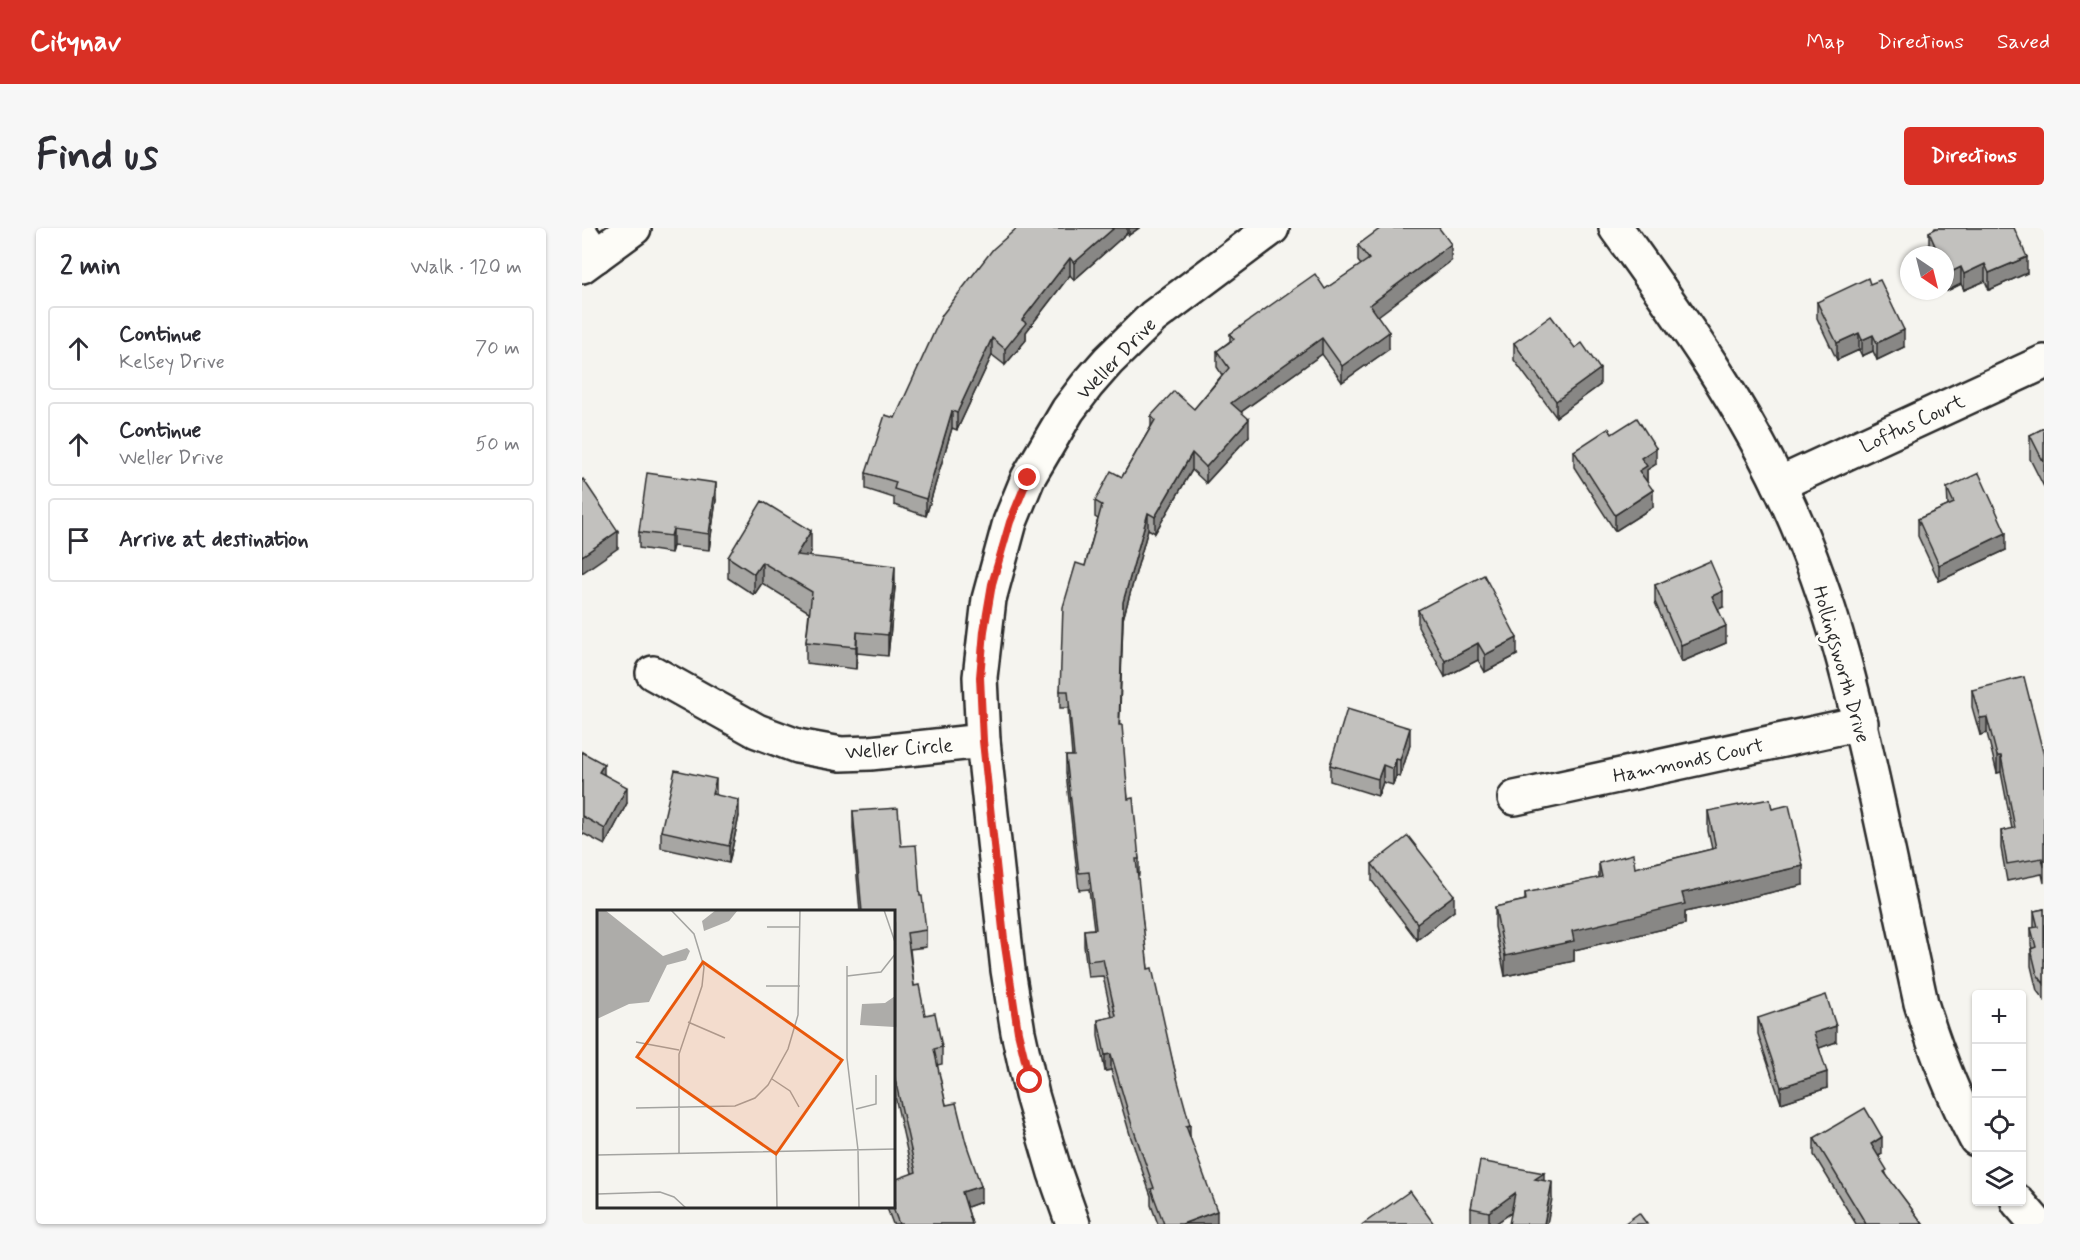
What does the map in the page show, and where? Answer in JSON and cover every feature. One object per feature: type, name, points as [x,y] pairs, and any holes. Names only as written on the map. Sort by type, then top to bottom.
[{"type":"street","points":[[587,252],[634,228]]},
{"type":"street","name":"Weller Drive","points":[[1073,1224],[1043,1132],[1018,1032],[1004,939],[983,741],[980,677],[989,599],[1010,522],[1028,478],[1051,437],[1087,385],[1108,361],[1178,297],[1272,228]]},
{"type":"street","name":"Hollingsworth Drive","points":[[1616,228],[1711,362],[1754,433],[1800,530],[1828,606],[1849,674],[1921,1003],[1943,1071],[1972,1129]]},
{"type":"street","name":"Loftus Court","points":[[1779,484],[2044,362]]},
{"type":"street","name":"Weller Circle","points":[[653,673],[757,731],[798,746],[841,754],[983,741]]},
{"type":"street","name":"Hammonds Court","points":[[1515,798],[1860,723]]},
{"type":"street","points":[[2021,1206],[2037,1224]]},
{"type":"building","points":[[1017,228],[1114,228],[1074,263],[1070,258],[1022,320],[1026,323],[1005,349],[992,338],[957,413],[952,411],[926,499],[894,489],[896,482],[866,473],[885,415],[895,418],[942,315],[993,249]]},
{"type":"building","points":[[1381,228],[1439,228],[1451,244],[1370,305],[1389,332],[1342,366],[1322,338],[1231,403],[1249,419],[1206,467],[1192,453],[1155,517],[1148,513],[1123,602],[1119,725],[1122,725],[1128,799],[1133,798],[1139,859],[1136,859],[1148,969],[1152,968],[1174,1067],[1190,1125],[1186,1126],[1217,1211],[1182,1224],[1164,1224],[1151,1189],[1154,1188],[1111,1054],[1105,1055],[1098,1020],[1116,1016],[1103,959],[1088,961],[1084,930],[1096,929],[1089,872],[1079,873],[1066,756],[1074,756],[1068,691],[1060,691],[1063,607],[1076,563],[1085,566],[1102,505],[1095,501],[1111,471],[1122,477],[1155,420],[1151,416],[1174,391],[1194,409],[1229,368],[1217,351],[1234,339],[1230,334],[1315,274],[1325,289],[1369,259],[1358,245]]},
{"type":"building","points":[[1937,228],[2014,228],[2027,257],[1989,273],[1985,264],[1964,274],[1961,267],[1954,270],[1954,246],[1935,246],[1929,232]]},
{"type":"building","points":[[1868,278],[1870,284],[1880,280],[1904,330],[1877,343],[1873,335],[1862,340],[1859,333],[1837,343],[1817,302]]},
{"type":"building","points":[[1551,316],[1575,348],[1582,343],[1600,369],[1556,401],[1514,343]]},
{"type":"building","points":[[1637,418],[1656,448],[1641,458],[1647,466],[1639,471],[1653,490],[1615,515],[1574,451],[1609,428],[1612,434]]},
{"type":"building","points":[[2044,428],[2044,463],[2030,435]]},
{"type":"building","points":[[647,473],[716,483],[709,534],[673,529],[671,536],[639,532]]},
{"type":"building","points":[[1979,473],[2006,533],[1939,565],[1918,519],[1954,503],[1947,488]]},
{"type":"building","points":[[582,480],[618,531],[582,556]]},
{"type":"building","points":[[762,501],[811,531],[796,555],[895,566],[888,635],[857,632],[856,647],[806,642],[812,592],[762,562],[754,574],[728,557]]},
{"type":"building","points":[[1710,561],[1723,591],[1712,596],[1726,626],[1681,645],[1655,585]]},
{"type":"building","points":[[1484,575],[1517,638],[1485,655],[1478,643],[1445,661],[1418,610]]},
{"type":"building","points":[[2024,677],[2044,756],[2044,867],[2042,858],[2007,864],[2001,831],[2015,828],[2001,756],[1997,756],[1987,717],[1980,718],[1972,690]]},
{"type":"building","points":[[1347,709],[1410,728],[1400,760],[1396,759],[1393,769],[1383,765],[1378,779],[1330,765]]},
{"type":"building","points":[[582,752],[604,764],[599,772],[627,787],[605,829],[582,816]]},
{"type":"building","points":[[675,770],[716,779],[712,794],[739,800],[729,846],[661,831]]},
{"type":"building","points":[[1770,799],[1772,809],[1789,805],[1803,866],[1682,893],[1685,904],[1572,931],[1574,941],[1505,956],[1495,907],[1526,900],[1525,893],[1602,877],[1599,863],[1633,854],[1635,868],[1716,848],[1708,811]]},
{"type":"building","points":[[898,808],[901,846],[916,845],[920,896],[922,896],[926,930],[907,933],[914,986],[919,985],[925,1015],[935,1013],[942,1047],[934,1049],[946,1105],[956,1103],[966,1143],[981,1186],[962,1192],[972,1224],[899,1224],[893,1209],[896,1209],[896,1179],[916,1172],[896,1084],[896,910],[862,910],[853,811]]},
{"type":"building","points":[[1408,836],[1454,895],[1417,923],[1372,864]]},
{"type":"building","points":[[2044,909],[2044,984],[2037,974],[2031,949],[2036,947],[2031,928],[2038,927],[2034,911]]},
{"type":"building","points":[[1826,995],[1836,1026],[1814,1033],[1827,1072],[1781,1087],[1758,1018]]},
{"type":"building","points":[[1865,1108],[1882,1137],[1871,1144],[1887,1170],[1884,1172],[1923,1224],[1866,1224],[1814,1138]]},
{"type":"building","points":[[1480,1161],[1544,1173],[1535,1179],[1552,1182],[1544,1224],[1509,1224],[1515,1193],[1489,1212],[1471,1208]]},
{"type":"building","points":[[1410,1191],[1434,1224],[1363,1224]]},
{"type":"building","points":[[1639,1213],[1647,1224],[1624,1224]]},
{"type":"route","points":[[1028,478],[1023,495],[1010,522],[992,584],[984,631],[980,677],[983,741],[1004,939],[1018,1032],[1030,1081]]}]
